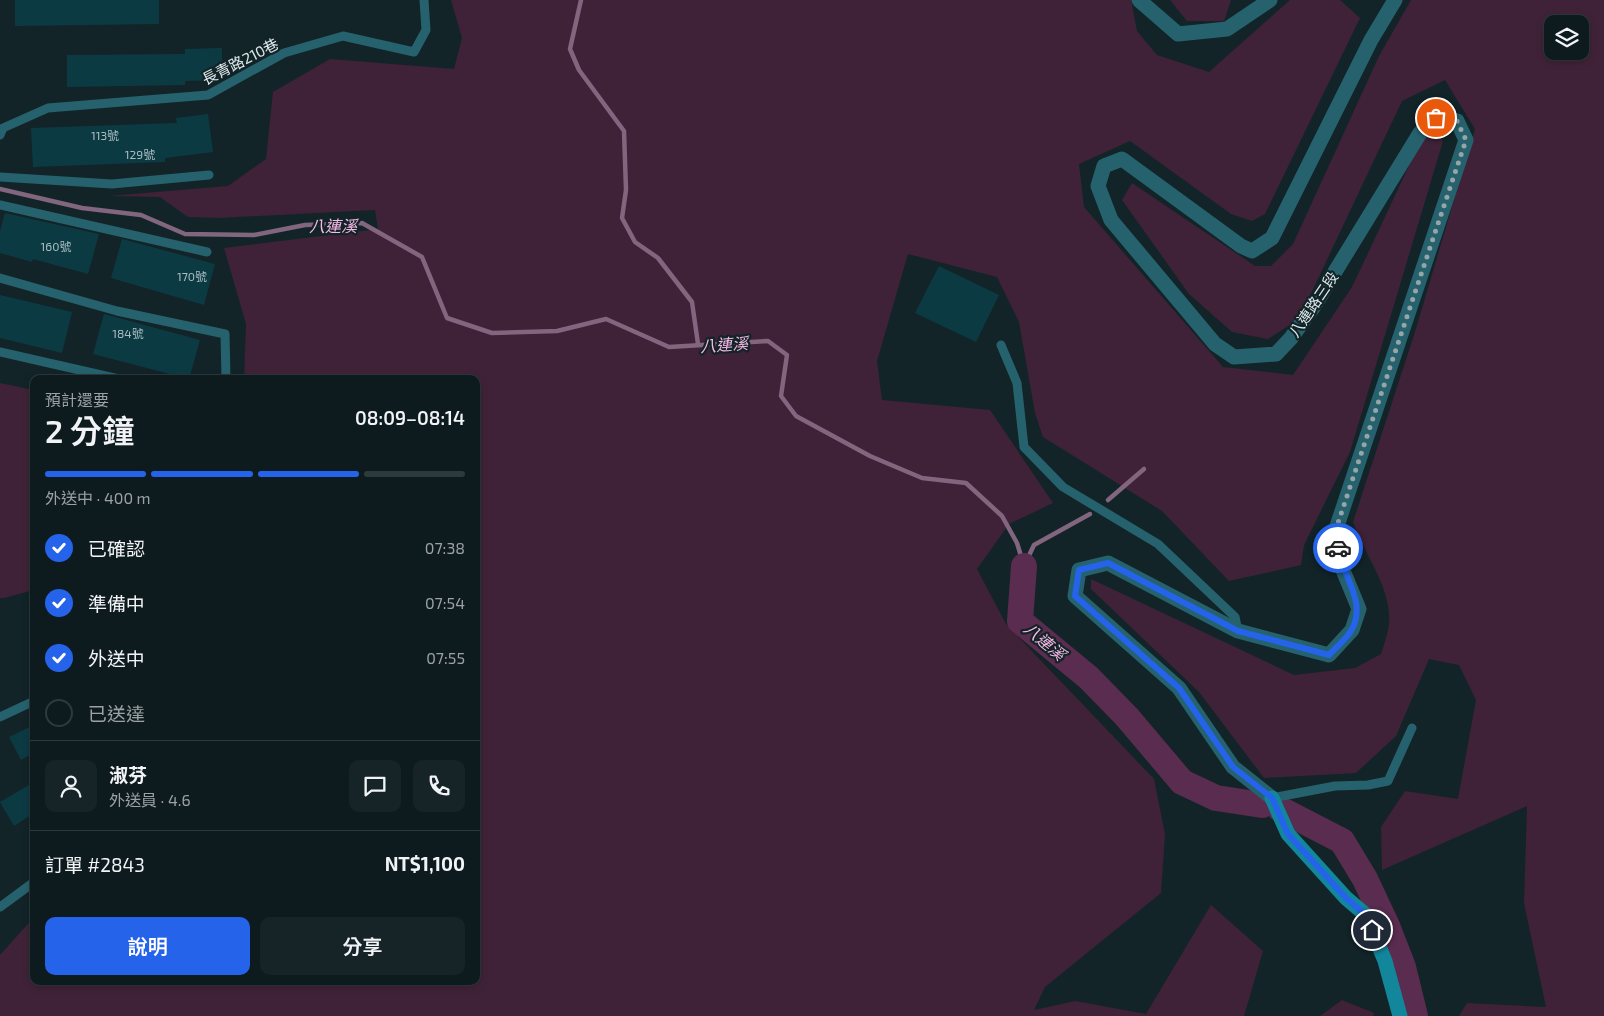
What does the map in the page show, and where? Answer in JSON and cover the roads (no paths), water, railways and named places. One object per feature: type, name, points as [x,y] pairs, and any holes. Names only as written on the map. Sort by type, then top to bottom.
[{"type":"street","points":[[1139,0],[1178,34],[1227,29],[1270,0]]},
{"type":"street","name":"八連路三段","points":[[1238,631],[1329,655],[1352,630],[1359,609],[1340,563],[1336,529],[1466,140],[1457,121],[1436,118],[1420,133],[1314,306],[1291,338],[1276,354],[1234,357],[1215,344],[1111,220],[1098,186],[1104,166],[1122,159],[1241,246],[1252,251],[1272,238],[1371,40],[1395,0]]},
{"type":"street","points":[[1238,631],[1108,563],[1079,570],[1075,596],[1179,688],[1233,767],[1272,798],[1288,834],[1346,898],[1366,915],[1385,961],[1400,1016]]},
{"type":"lane","name":"長青路210巷","points":[[0,135],[3,128],[48,108],[208,95],[284,53],[343,36],[414,52],[426,30],[424,0]]},
{"type":"lane","points":[[0,177],[112,184],[209,175]]},
{"type":"lane","points":[[0,204],[207,252]]},
{"type":"lane","points":[[0,278],[117,311],[225,334],[226,375]]},
{"type":"lane","points":[[1001,345],[1017,383],[1024,447],[1063,487],[1158,544],[1235,617],[1238,631]]},
{"type":"lane","points":[[0,352],[101,375]]},
{"type":"lane","points":[[0,717],[30,703]]},
{"type":"lane","points":[[1272,798],[1334,786],[1368,785],[1388,781],[1412,728]]},
{"type":"lane","points":[[0,907],[30,885]]},
{"type":"waterway","points":[[581,0],[570,49],[579,70],[624,131],[626,190],[622,218],[635,242],[658,258],[692,302],[698,344]]},
{"type":"waterway","name":"八連溪","points":[[0,189],[82,208],[141,215],[185,234],[254,235],[305,225],[362,223],[422,257],[447,318],[492,333],[557,331],[606,319],[669,347],[768,341],[787,355],[781,396],[796,416],[870,456],[922,478],[966,483],[1002,516],[1017,543],[1024,566]]},
{"type":"waterway","points":[[1108,500],[1144,469]]},
{"type":"waterway","points":[[1024,566],[1034,545],[1090,514]]},
{"type":"waterway","name":"八連溪","points":[[1024,566],[1020,621],[1089,678],[1127,717],[1182,782],[1216,798],[1262,805]]},
{"type":"waterway","name":"八連溪","points":[[1280,809],[1342,841],[1365,879],[1387,926],[1403,967],[1415,1016]]}]
